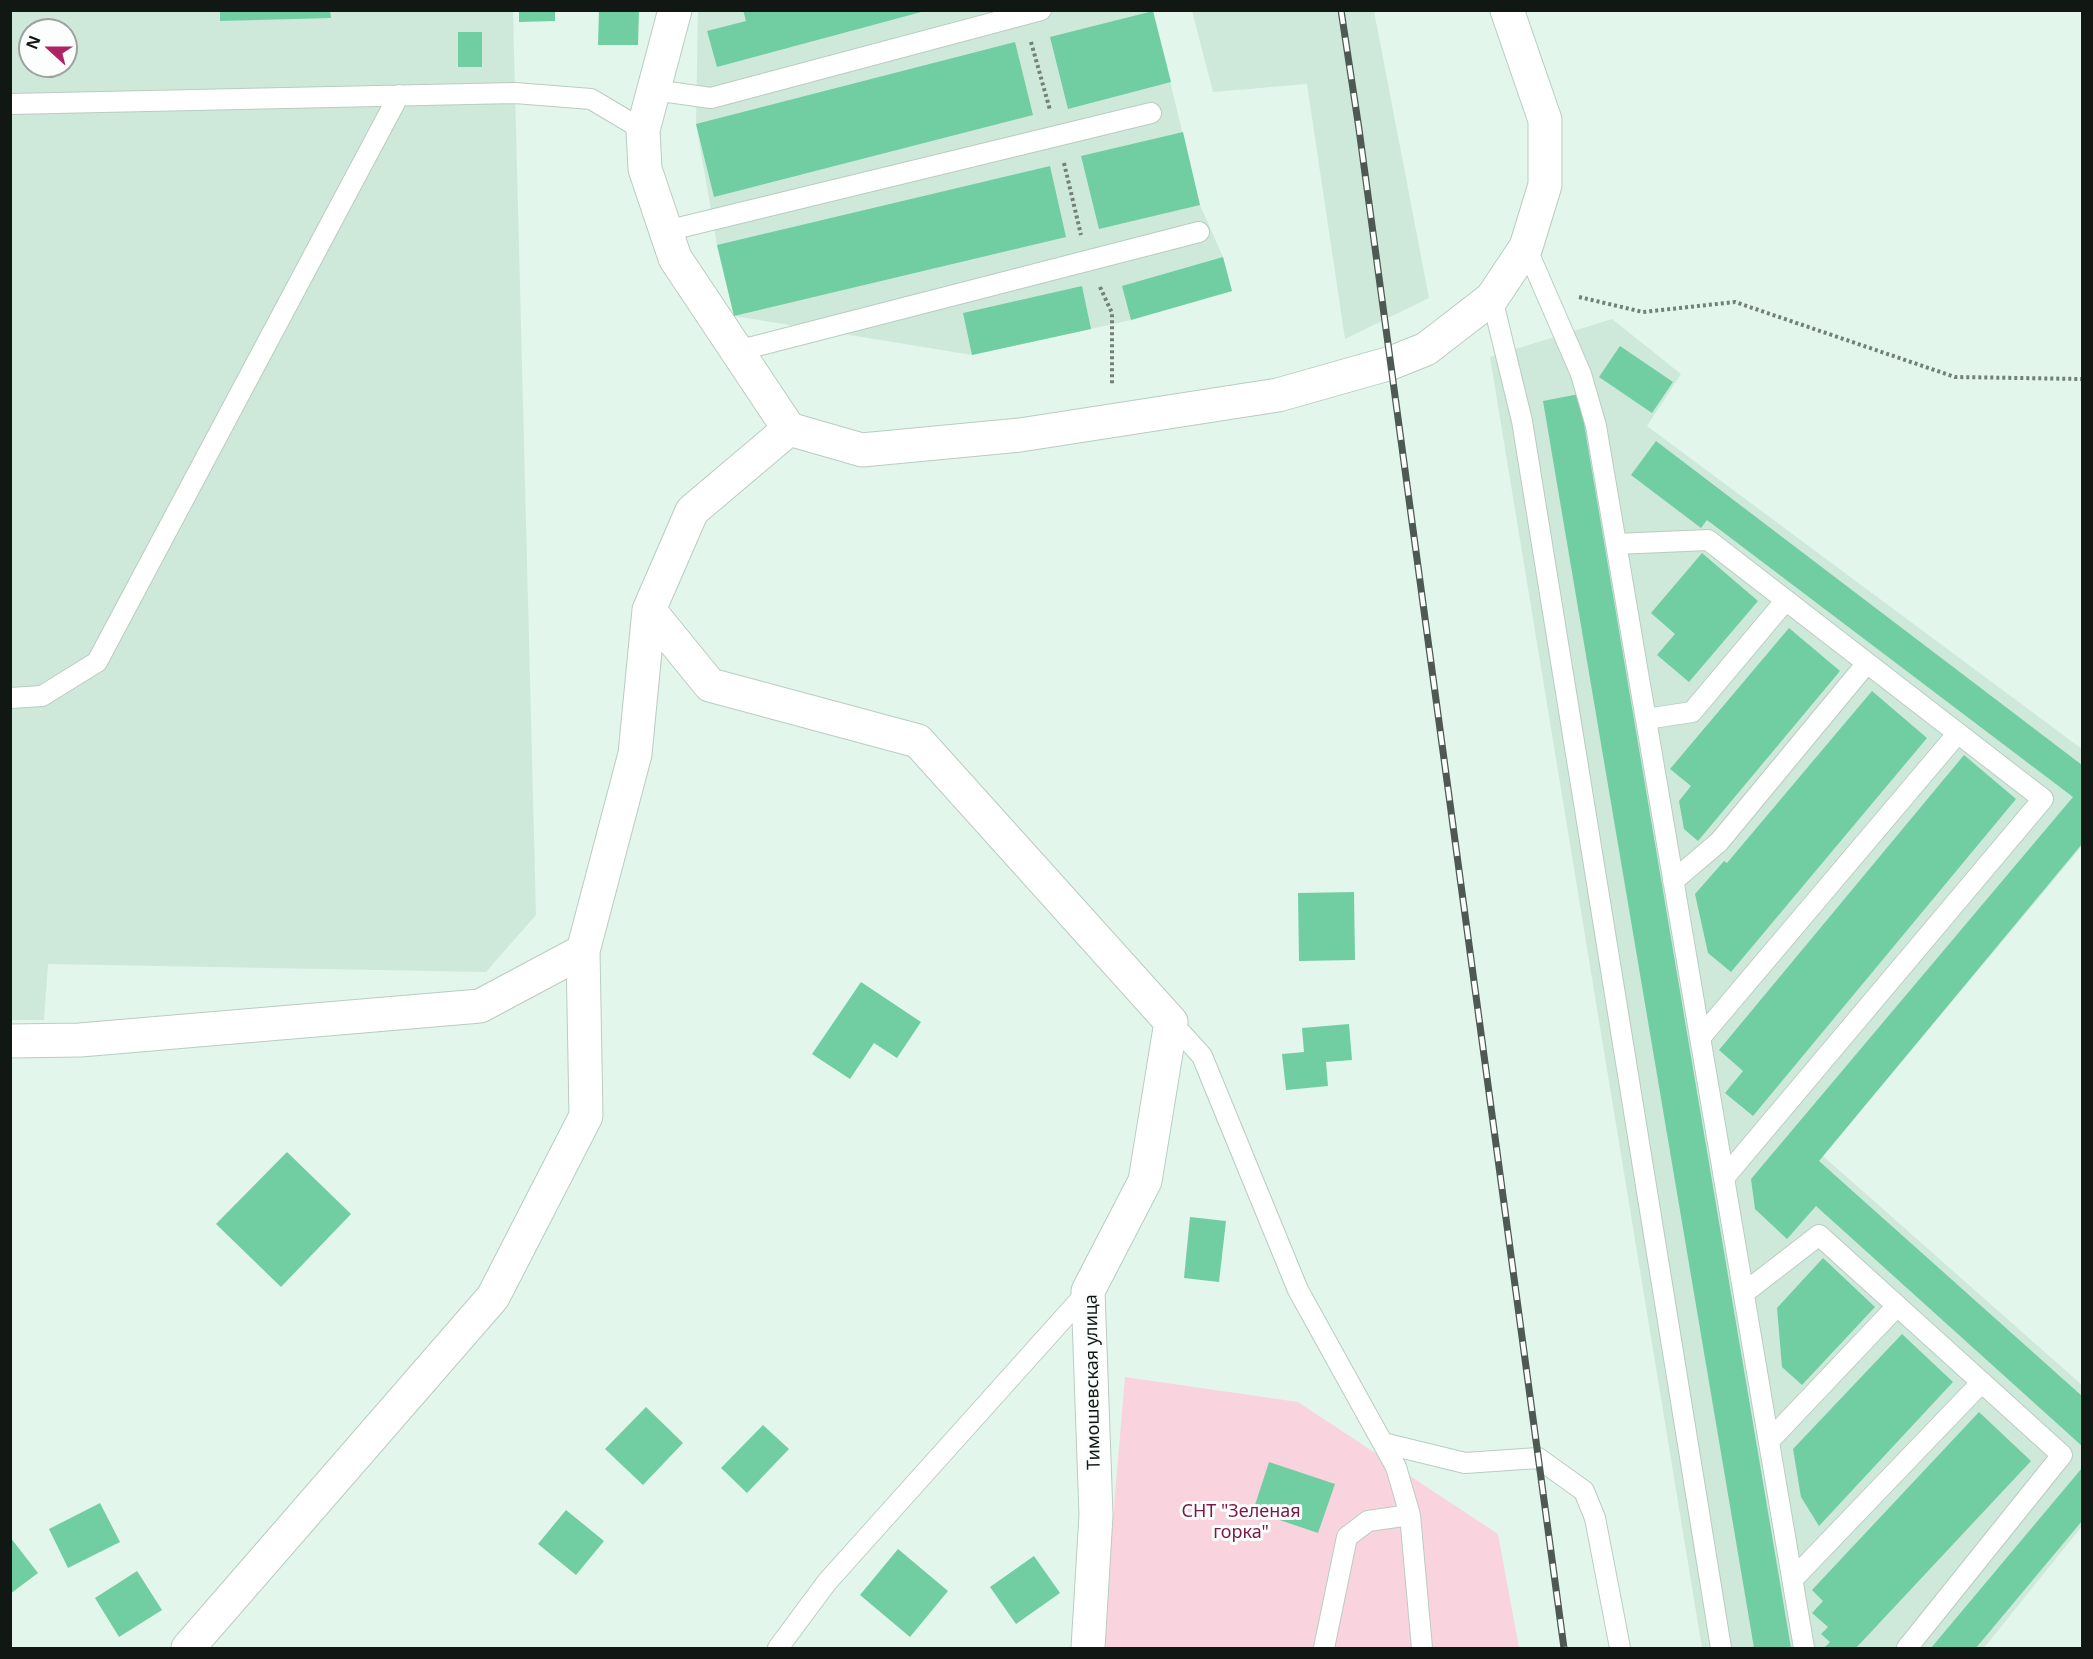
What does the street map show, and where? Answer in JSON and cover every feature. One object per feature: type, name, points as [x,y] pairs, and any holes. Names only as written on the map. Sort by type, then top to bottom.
[{"type":"street","points":[[675,10],[643,130],[645,169],[675,258],[789,429],[862,450],[1020,435],[1278,395],[1391,363],[1426,349],[1492,298],[1526,247],[1545,185],[1545,120],[1507,10]]},
{"type":"street","points":[[188,1648],[493,1297],[586,1116],[583,951],[635,754],[648,610],[692,511],[789,429]]},
{"type":"street","points":[[648,610],[710,685],[918,741],[1171,1022]]},
{"type":"street","points":[[10,1041],[80,1040],[480,1006],[583,951]]},
{"type":"street","name":"Тимошевская улица","points":[[1088,1648],[1096,1515],[1088,1291],[1145,1181],[1171,1022]]},
{"type":"lane","points":[[654,90],[711,98],[1041,10]]},
{"type":"lane","points":[[10,104],[515,93],[591,99],[643,130]]},
{"type":"lane","points":[[10,698],[42,696],[98,662],[399,95]]},
{"type":"lane","points":[[666,231],[1151,113]]},
{"type":"lane","points":[[737,351],[1199,232]]},
{"type":"lane","points":[[1526,247],[1581,374],[1596,426],[1804,1648]]},
{"type":"lane","points":[[1492,298],[1522,421],[1721,1648]]},
{"type":"lane","points":[[1616,544],[1708,540],[2043,799],[1724,1178]]},
{"type":"lane","points":[[1647,719],[1692,712],[1786,600]]},
{"type":"lane","points":[[1673,881],[1719,842],[1867,663]]},
{"type":"lane","points":[[1700,1038],[1958,733]]},
{"type":"lane","points":[[1171,1022],[1202,1056],[1298,1290],[1396,1467],[1410,1515],[1422,1648]]},
{"type":"lane","points":[[1744,1293],[1819,1235],[2062,1455],[1907,1648]]},
{"type":"lane","points":[[778,1648],[827,1582],[1088,1291]]},
{"type":"lane","points":[[1769,1441],[1897,1306]]},
{"type":"lane","points":[[1793,1579],[1982,1382]]},
{"type":"lane","points":[[1383,1443],[1465,1463],[1538,1458],[1584,1491],[1595,1518],[1620,1648]]},
{"type":"lane","points":[[1324,1648],[1347,1538],[1368,1521],[1410,1515]]},
{"type":"path","points":[[1006,19],[1031,41],[1087,261],[1112,313],[1112,421]]},
{"type":"path","points":[[1544,289],[1643,312],[1735,302],[1955,377],[2082,379]]},
{"type":"shaded area","points":[[11,11],[513,11],[536,915],[486,972],[48,964],[44,1020],[11,1020]]},
{"type":"shaded area","points":[[698,11],[1153,11],[1200,205],[1223,257],[1232,291],[1131,320],[972,355],[734,316],[717,245],[696,124]]},
{"type":"shaded area","points":[[1192,11],[1374,11],[1429,298],[1345,339],[1307,84],[1213,92]]},
{"type":"shaded area","points":[[1612,319],[1681,374],[1647,426],[2082,749],[2082,846],[1823,1156],[2082,1385],[2082,1526],[1984,1648],[1702,1648],[1490,357]]},
{"type":"green space","name":"СНТ \"Зеленая горка\"","points":[[1125,1377],[1298,1402],[1498,1534],[1519,1648],[1102,1648]]},
{"type":"building","points":[[220,10],[330,10],[331,18],[220,21]]},
{"type":"building","points":[[519,10],[555,10],[555,21],[519,22]]},
{"type":"building","points":[[599,10],[639,10],[638,45],[598,45]]},
{"type":"building","points":[[743,10],[925,11],[717,67],[707,31],[746,21]]},
{"type":"building","points":[[1153,11],[1171,82],[1068,109],[1050,37]]},
{"type":"building","points":[[458,32],[482,32],[482,67],[458,67]]},
{"type":"building","points":[[1015,42],[1033,115],[714,197],[696,124]]},
{"type":"building","points":[[1183,132],[1200,205],[1099,229],[1081,156]]},
{"type":"building","points":[[1050,166],[1066,237],[734,316],[717,245]]},
{"type":"building","points":[[1223,257],[1232,291],[1131,320],[1122,286]]},
{"type":"building","points":[[1082,286],[1091,329],[972,355],[963,313]]},
{"type":"building","points":[[1620,346],[1673,382],[1652,413],[1599,377]]},
{"type":"building","points":[[1579,394],[1791,1648],[1754,1648],[1543,401]]},
{"type":"building","points":[[1656,441],[2082,765],[2082,844],[1819,1161],[2082,1396],[2082,1446],[1816,1206],[1787,1239],[1755,1209],[1751,1179],[2073,797],[1707,520],[1701,528],[1631,475]]},
{"type":"building","points":[[1702,553],[1758,601],[1689,682],[1657,655],[1675,634],[1651,613]]},
{"type":"building","points":[[1789,628],[1840,671],[1698,841],[1684,829],[1679,801],[1691,786],[1670,769]]},
{"type":"building","points":[[1872,691],[1927,738],[1731,972],[1708,953],[1695,894],[1724,861],[1727,863]]},
{"type":"building","points":[[1964,755],[2016,799],[1753,1116],[1725,1093],[1743,1071],[1719,1050]]},
{"type":"building","points":[[1354,892],[1355,960],[1299,961],[1298,893]]},
{"type":"building","points":[[861,982],[921,1022],[897,1058],[874,1043],[850,1079],[812,1054]]},
{"type":"building","points":[[1349,1024],[1352,1060],[1326,1062],[1328,1086],[1286,1090],[1282,1054],[1304,1052],[1302,1028]]},
{"type":"building","points":[[287,1152],[351,1214],[281,1287],[216,1224]]},
{"type":"building","points":[[1190,1217],[1226,1221],[1219,1282],[1184,1278]]},
{"type":"building","points":[[1823,1258],[1875,1307],[1802,1385],[1782,1367],[1777,1308]]},
{"type":"building","points":[[1902,1334],[1953,1382],[1819,1526],[1801,1497],[1793,1449]]},
{"type":"building","points":[[646,1407],[683,1443],[643,1485],[605,1449]]},
{"type":"building","points":[[1979,1412],[2031,1461],[1856,1648],[1824,1648],[1830,1642],[1821,1634],[1828,1627],[1812,1613],[1823,1601],[1812,1590]]},
{"type":"building","points":[[763,1425],[789,1449],[747,1493],[721,1468]]},
{"type":"building","points":[[1269,1462],[1335,1484],[1318,1533],[1253,1511]]},
{"type":"building","points":[[2082,1468],[2082,1521],[1976,1648],[1931,1648]]},
{"type":"building","points":[[100,1503],[120,1542],[68,1568],[49,1529]]},
{"type":"building","points":[[566,1510],[604,1541],[576,1575],[538,1544]]},
{"type":"building","points":[[10,1537],[38,1573],[10,1594]]},
{"type":"building","points":[[898,1549],[948,1591],[910,1637],[860,1595]]},
{"type":"building","points":[[1034,1556],[1060,1593],[1016,1624],[990,1587]]},
{"type":"building","points":[[137,1571],[162,1610],[119,1637],[95,1598]]},
{"type":"railway","points":[[1341,10],[1564,1648]]}]
